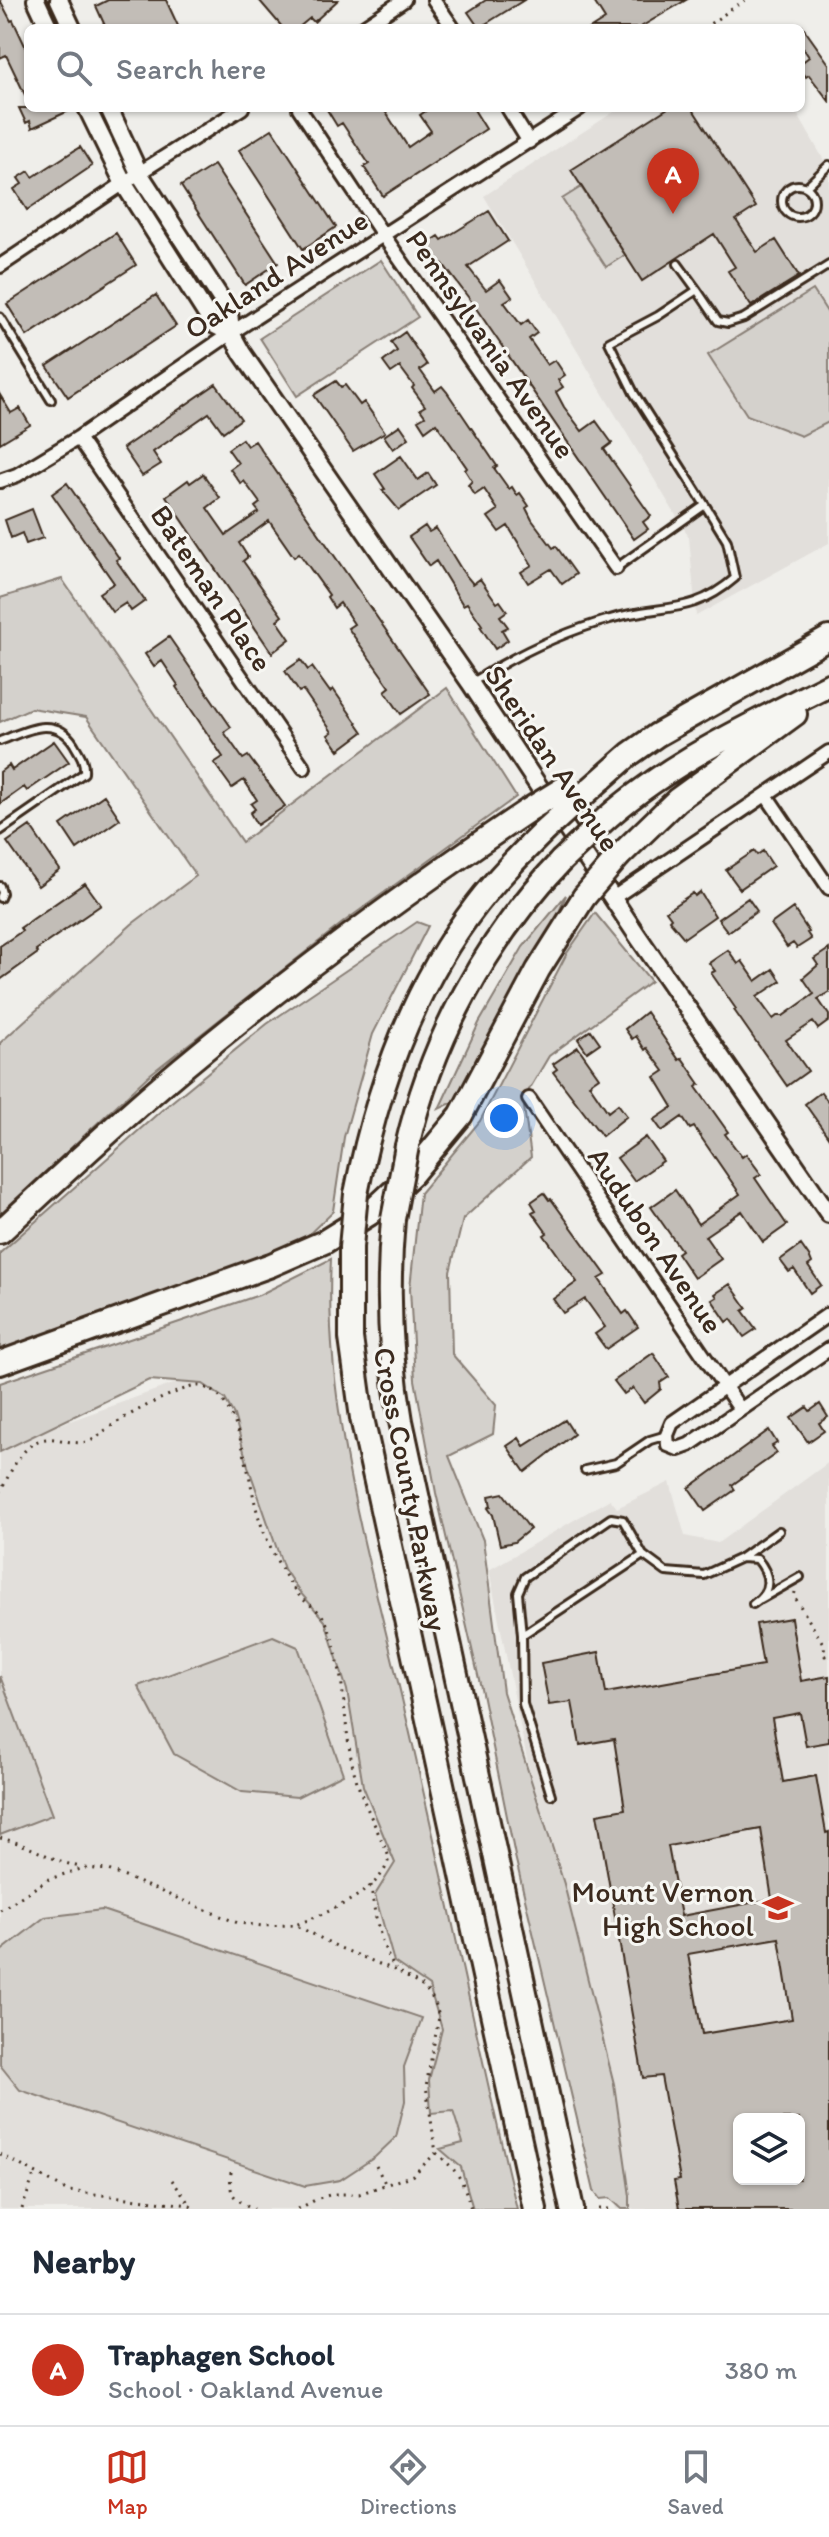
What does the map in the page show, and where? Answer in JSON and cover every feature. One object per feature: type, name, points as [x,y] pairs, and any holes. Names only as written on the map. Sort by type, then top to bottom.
[{"type":"highway","name":"Cross County Parkway","points":[[535,2209],[362,1418],[351,1338],[351,1247],[356,1194],[370,1129],[386,1079],[421,996],[477,904],[543,832],[574,792],[657,735],[829,638]]},
{"type":"highway","name":"Cross County Parkway","points":[[572,2209],[401,1421],[389,1314],[393,1219],[407,1146],[422,1092],[457,1009],[503,933],[538,885],[598,826],[649,786],[701,752],[829,686]]},
{"type":"highway","points":[[0,1363],[271,1265],[324,1242],[369,1214],[412,1174],[461,1115],[538,970],[584,897],[619,856],[677,800],[756,744],[829,686]]},
{"type":"highway","points":[[0,1232],[215,1041],[369,923],[527,811],[574,792]]},
{"type":"street","points":[[36,0],[47,24]]},
{"type":"street","points":[[59,0],[70,24]]},
{"type":"street","points":[[368,24],[404,0]]},
{"type":"street","points":[[434,0],[450,24]]},
{"type":"street","name":"Sheridan Avenue","points":[[89,112],[124,184],[213,324],[231,333]]},
{"type":"street","name":"Sheridan Avenue","points":[[111,112],[139,173],[229,311],[231,333],[242,353],[471,684],[829,1214]]},
{"type":"street","points":[[0,266],[236,112]]},
{"type":"street","name":"Pennsylvania Avenue","points":[[302,112],[383,235],[616,568]]},
{"type":"street","points":[[510,112],[529,142]]},
{"type":"street","name":"Oakland Avenue","points":[[0,481],[17,475],[78,438],[231,333],[574,112]]},
{"type":"street","name":"Bateman Place","points":[[78,438],[304,768]]},
{"type":"street","points":[[613,898],[829,752]]},
{"type":"street","points":[[766,795],[829,888]]},
{"type":"street","name":"Audubon Avenue","points":[[529,1099],[740,1409]]},
{"type":"street","points":[[829,1314],[672,1423],[667,1435],[668,1445],[678,1449],[689,1445],[829,1349]]},
{"type":"lane","points":[[806,187],[812,195],[812,209],[799,217],[788,213],[783,205],[784,194],[791,187],[806,187],[829,165]]},
{"type":"lane","points":[[678,264],[718,321],[728,323],[744,318],[829,265]]},
{"type":"lane","points":[[471,684],[532,648],[572,630],[614,617],[690,606],[717,594],[735,578],[727,541],[634,393],[609,342],[658,316],[697,290]]},
{"type":"lane","points":[[0,317],[51,400]]},
{"type":"lane","points":[[616,568],[705,505]]},
{"type":"lane","points":[[0,741],[41,726],[57,728],[68,735],[85,762],[84,773],[0,831]]},
{"type":"lane","points":[[0,886],[0,898]]},
{"type":"lane","points":[[585,1470],[616,1463],[650,1440],[667,1435]]},
{"type":"lane","points":[[551,1795],[523,1704],[518,1593],[525,1577],[611,1518],[623,1520],[643,1555],[666,1572],[704,1575],[741,1558],[779,1531]]},
{"type":"lane","points":[[522,1635],[643,1555]]},
{"type":"lane","points":[[741,1558],[757,1559],[766,1569],[768,1582],[761,1599]]},
{"type":"lane","points":[[753,1604],[800,1577]]},
{"type":"path","points":[[710,24],[745,0]]},
{"type":"path","points":[[0,1493],[23,1452],[36,1442],[53,1439],[86,1444],[112,1424],[166,1397],[198,1386],[208,1388],[221,1397],[233,1418],[259,1521],[287,1579],[300,1597],[319,1611],[326,1622],[341,1674],[353,1766],[389,1857],[388,1868],[371,1885],[327,1913],[295,1925],[262,1926],[238,1923],[108,1870],[57,1862],[20,1842],[0,1838]]},
{"type":"path","points":[[800,1577],[794,1596],[824,1645],[825,1656],[829,1655]]},
{"type":"path","points":[[0,1910],[49,1879],[84,1868]]},
{"type":"path","points":[[371,1885],[375,1913],[386,1948],[399,1972]]},
{"type":"path","points":[[295,1925],[340,1948],[399,1972],[425,1988],[435,2002],[439,2017],[426,2086],[436,2153],[462,2179],[471,2209]]},
{"type":"path","points":[[298,2209],[319,2198],[333,2194],[359,2194],[413,2175],[436,2153]]},
{"type":"path","points":[[0,2154],[68,2191],[190,2205]]},
{"type":"path","points":[[376,2166],[385,2183]]},
{"type":"path","points":[[231,2172],[229,2188],[234,2198],[254,2209]]},
{"type":"path","points":[[22,2209],[34,2175]]},
{"type":"path","points":[[172,2180],[196,2209]]},
{"type":"path","points":[[599,2209],[612,2209]]},
{"type":"shaded area","points":[[614,112],[796,112],[829,169],[829,543],[696,616],[689,537],[484,196]]},
{"type":"shaded area","points":[[581,187],[625,255],[606,267],[562,199]]},
{"type":"shaded area","points":[[381,260],[418,317],[297,396],[260,338]]},
{"type":"shaded area","points":[[813,290],[829,315],[829,422],[801,436],[747,415],[708,355]]},
{"type":"shaded area","points":[[62,579],[242,842],[447,688],[516,797],[345,921],[148,1076],[0,1214],[0,1043],[132,924],[196,876],[86,717],[31,708],[0,722],[0,598]]},
{"type":"shaded area","points":[[566,895],[555,922],[460,1099],[439,1109],[479,1023],[523,947]]},
{"type":"shaded area","points":[[595,913],[651,981],[549,1056],[523,1100],[531,1157],[463,1219],[450,1272],[452,1354],[496,1405],[493,1434],[449,1456],[483,1540],[503,1692],[564,1884],[614,2084],[630,2209],[622,2209],[610,2198],[600,2199],[594,2191],[515,1856],[481,1688],[436,1493],[415,1380],[410,1288],[420,1193],[480,1121],[567,953]]},
{"type":"shaded area","points":[[417,922],[428,926],[373,1034],[344,1137],[333,1211],[300,1243],[0,1357],[0,1253],[163,1109],[267,1024]]},
{"type":"shaded area","points":[[331,1259],[330,1317],[334,1374],[352,1488],[517,2209],[473,2209],[461,2167],[440,2149],[463,2143],[453,2111],[431,2113],[429,2080],[442,2029],[429,1986],[394,1962],[375,1895],[395,1863],[363,1786],[347,1690],[325,1621],[284,1569],[248,1466],[234,1415],[225,1399],[203,1384],[149,1380],[0,1452],[0,1383],[259,1295]]},
{"type":"shaded area","points":[[296,1340],[497,2209],[0,2209],[0,1446]]},
{"type":"shaded area","points":[[829,1462],[829,2209],[617,2209],[489,1570],[610,1499],[617,1508],[670,1482],[685,1536],[718,1543]]},
{"type":"shaded area","points":[[273,1636],[298,1647],[343,1774],[297,1797],[242,1792],[174,1754],[138,1686]]},
{"type":"shaded area","points":[[0,1676],[52,1815],[0,1835]]},
{"type":"shaded area","points":[[102,1910],[422,2018],[404,2067],[405,2101],[396,2137],[375,2157],[340,2180],[305,2186],[20,2090],[0,2065],[0,1952],[45,1917]]},
{"type":"building","points":[[0,0],[24,43],[24,93],[6,55],[0,58]]},
{"type":"building","points":[[108,0],[166,0],[177,24],[104,24],[96,6]]},
{"type":"building","points":[[259,0],[338,0],[314,22],[310,18],[303,24],[280,24]]},
{"type":"building","points":[[486,0],[524,0],[485,24],[476,24],[468,12]]},
{"type":"building","points":[[593,0],[686,0],[646,24],[597,24],[605,19]]},
{"type":"building","points":[[805,30],[829,64],[829,101],[809,75],[805,76],[805,60],[809,57],[805,51]]},
{"type":"building","points":[[19,108],[24,108],[24,112],[66,112],[32,128],[30,121],[26,123]]},
{"type":"building","points":[[328,112],[386,112],[408,147],[431,131],[420,115],[424,112],[475,112],[486,129],[383,196],[364,167],[369,164],[342,123],[337,126]]},
{"type":"building","points":[[662,112],[695,112],[756,207],[736,220],[757,252],[776,240],[799,276],[751,306],[728,271],[735,267],[714,234],[642,281],[571,170]]},
{"type":"building","points":[[272,129],[336,227],[303,249],[239,150]]},
{"type":"building","points":[[80,147],[92,166],[27,210],[14,189],[22,184],[18,178],[29,171],[33,177]]},
{"type":"building","points":[[214,165],[278,263],[245,285],[181,186]]},
{"type":"building","points":[[489,211],[508,241],[468,267],[486,290],[500,280],[512,297],[504,302],[521,325],[528,320],[537,333],[529,339],[547,365],[555,360],[565,375],[558,380],[563,387],[556,392],[564,407],[582,431],[596,421],[612,443],[604,449],[651,516],[643,522],[648,529],[634,539],[471,301],[443,264],[439,267],[425,245],[439,236],[442,240]]},
{"type":"building","points":[[116,233],[136,265],[27,336],[7,304]]},
{"type":"building","points":[[156,295],[176,326],[68,397],[47,366]]},
{"type":"building","points":[[405,332],[427,365],[420,370],[435,391],[442,386],[447,392],[497,466],[494,468],[509,489],[512,487],[517,495],[520,493],[529,506],[526,508],[532,520],[576,574],[562,584],[551,569],[528,583],[521,572],[532,565],[508,526],[499,532],[488,517],[498,510],[484,489],[475,495],[468,485],[472,481],[465,470],[467,468],[436,423],[425,431],[418,420],[425,416],[420,409],[425,406],[412,388],[414,386],[400,367],[391,373],[383,362],[397,351],[391,342]]},
{"type":"building","points":[[336,381],[341,387],[345,385],[360,405],[364,402],[385,432],[353,451],[314,395]]},
{"type":"building","points":[[216,384],[241,419],[223,432],[209,413],[153,452],[161,464],[142,476],[123,448]]},
{"type":"building","points":[[0,395],[11,413],[20,408],[30,425],[0,443]]},
{"type":"building","points":[[400,425],[409,438],[393,449],[384,436]]},
{"type":"building","points":[[242,439],[247,446],[255,441],[430,694],[401,714],[385,691],[390,687],[348,628],[354,624],[340,603],[334,608],[327,597],[329,595],[299,553],[294,557],[269,521],[239,543],[248,557],[243,561],[282,616],[277,620],[290,639],[272,653],[166,496],[188,480],[190,483],[203,474],[220,498],[207,508],[226,535],[259,512],[255,507],[260,503],[244,481],[241,484],[230,469],[238,463],[228,449]]},
{"type":"building","points":[[401,456],[418,480],[428,473],[436,485],[399,510],[382,490],[385,489],[375,474]]},
{"type":"building","points":[[67,483],[145,601],[131,611],[126,603],[112,612],[99,593],[114,583],[52,494]]},
{"type":"building","points":[[32,509],[43,538],[26,544],[22,533],[11,538],[5,520]]},
{"type":"building","points":[[425,526],[429,532],[436,528],[473,584],[480,579],[497,603],[500,601],[507,611],[500,616],[508,627],[502,630],[508,640],[495,649],[482,625],[467,603],[463,605],[436,561],[429,566],[409,537]]},
{"type":"building","points":[[169,637],[231,727],[224,732],[243,759],[248,756],[285,806],[257,825],[250,813],[255,809],[251,804],[257,800],[244,780],[232,788],[214,763],[223,757],[176,687],[178,685],[162,661],[154,667],[145,654]]},
{"type":"building","points":[[301,660],[308,670],[312,667],[330,692],[333,689],[363,732],[339,750],[328,735],[332,732],[303,690],[299,692],[285,671]]},
{"type":"building","points":[[54,741],[69,762],[27,791],[24,787],[0,804],[0,772],[9,765],[12,770]]},
{"type":"building","points":[[104,795],[120,819],[77,849],[61,825]]},
{"type":"building","points":[[30,826],[60,870],[38,886],[7,842]]},
{"type":"building","points":[[754,851],[757,855],[763,851],[773,866],[740,889],[726,870]]},
{"type":"building","points":[[85,883],[101,905],[36,950],[38,953],[0,980],[0,946],[22,931],[20,928]]},
{"type":"building","points":[[700,892],[715,916],[684,938],[669,920],[671,918],[666,911],[693,893],[695,896]]},
{"type":"building","points":[[748,898],[757,911],[728,932],[718,919]]},
{"type":"building","points":[[793,908],[811,939],[797,948],[793,943],[787,947],[771,924]]},
{"type":"building","points":[[829,949],[829,992],[818,999],[829,1015],[829,1021],[818,1029],[813,1022],[786,1040],[808,1071],[787,1086],[734,1010],[711,973],[715,971],[709,963],[728,950],[738,964],[742,961],[756,981],[773,969],[781,981],[757,997],[773,1019],[783,1016],[814,994],[803,978],[818,965],[814,959]]},
{"type":"building","points":[[646,1012],[679,1060],[682,1058],[700,1084],[696,1087],[728,1132],[725,1134],[742,1157],[746,1154],[761,1174],[755,1178],[787,1225],[763,1242],[742,1211],[705,1236],[721,1259],[694,1278],[677,1253],[681,1250],[651,1207],[675,1190],[698,1224],[740,1194],[694,1127],[690,1129],[682,1117],[662,1131],[654,1120],[673,1107],[655,1077],[664,1071],[636,1036],[632,1039],[625,1029]]},
{"type":"building","points":[[591,1030],[600,1043],[587,1052],[578,1039]]},
{"type":"building","points":[[578,1047],[599,1077],[589,1084],[608,1112],[618,1104],[627,1116],[602,1136],[553,1072],[557,1069],[553,1064]]},
{"type":"building","points":[[821,1092],[829,1103],[829,1138],[805,1104]]},
{"type":"building","points":[[646,1137],[663,1161],[634,1181],[617,1158]]},
{"type":"building","points":[[544,1193],[606,1275],[599,1279],[623,1314],[627,1311],[638,1327],[606,1349],[595,1334],[605,1327],[585,1299],[563,1313],[553,1299],[577,1282],[532,1212],[536,1210],[531,1202]]},
{"type":"building","points":[[801,1245],[812,1263],[808,1266],[821,1285],[810,1293],[794,1269],[789,1272],[780,1260]]},
{"type":"building","points":[[730,1284],[747,1308],[743,1311],[756,1329],[744,1337],[731,1319],[727,1322],[712,1300],[717,1297],[715,1294]]},
{"type":"building","points":[[653,1353],[669,1377],[660,1383],[661,1389],[644,1403],[633,1388],[624,1394],[614,1381]]},
{"type":"building","points":[[820,1404],[828,1417],[819,1423],[824,1431],[808,1442],[791,1418],[807,1407],[810,1411]]},
{"type":"building","points":[[565,1420],[574,1434],[525,1472],[507,1446],[519,1438],[524,1446]]},
{"type":"building","points":[[769,1430],[777,1443],[772,1446],[777,1453],[732,1485],[735,1490],[705,1511],[689,1488]]},
{"type":"building","points":[[503,1493],[530,1529],[514,1542],[500,1545],[493,1515],[488,1508],[491,1506],[489,1496]]},
{"type":"building","name":"Mount Vernon High School","points":[[791,1618],[801,1681],[829,1676],[829,1742],[806,1746],[800,1713],[772,1718],[783,1782],[816,1776],[826,1833],[829,1832],[829,2209],[679,2209],[674,2181],[680,2180],[661,2076],[643,2078],[597,1814],[625,1809],[614,1739],[580,1745],[572,1702],[549,1705],[541,1663],[599,1652],[606,1693],[763,1665],[756,1624]],"holes":[[[761,1829],[772,1899],[681,1916],[668,1846]],[[779,1938],[792,2019],[702,2034],[688,1954]]]},
{"type":"place","name":"Traphagen School","points":[[673,214]]},
{"type":"place","name":"Mount Vernon High School","points":[[778,1908]]}]
